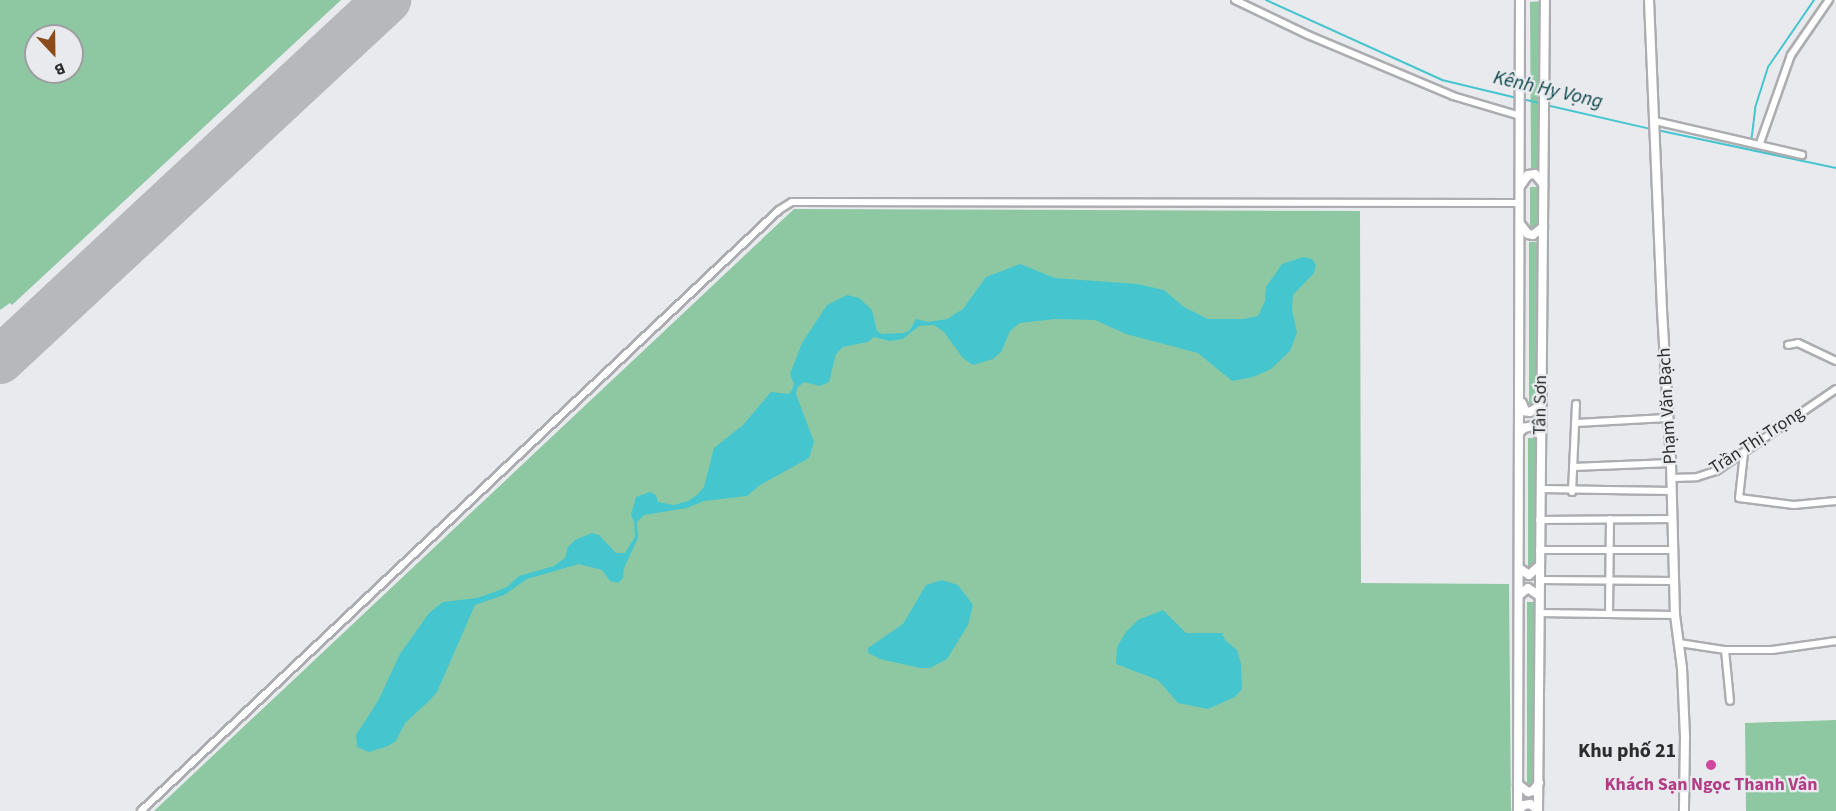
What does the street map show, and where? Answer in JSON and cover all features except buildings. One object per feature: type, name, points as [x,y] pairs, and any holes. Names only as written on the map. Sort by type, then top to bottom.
[{"type":"street","points":[[1235,0],[1308,35],[1453,96],[1520,115]]},
{"type":"street","name":"Tân Sơn","points":[[1518,811],[1521,432],[1520,0]]},
{"type":"street","name":"Tân Sơn","points":[[1538,810],[1538,595],[1545,0]]},
{"type":"street","name":"Phạm Văn Bạch","points":[[1649,0],[1672,478],[1675,615],[1685,736],[1684,811]]},
{"type":"street","points":[[1756,143],[1791,55],[1829,0]]},
{"type":"street","points":[[1655,121],[1737,138],[1802,155]]},
{"type":"street","points":[[1520,186],[1528,175],[1535,174],[1544,184]]},
{"type":"street","points":[[141,811],[770,218],[792,202],[1520,203]]},
{"type":"street","points":[[1520,225],[1528,234],[1533,235],[1543,227]]},
{"type":"street","points":[[1788,345],[1798,343],[1836,361]]},
{"type":"street","name":"Trần Thị Trọng","points":[[1672,478],[1697,477],[1716,471],[1836,389]]},
{"type":"street","points":[[1521,400],[1523,408],[1530,412],[1541,405]]},
{"type":"street","points":[[1572,492],[1576,404]]},
{"type":"street","points":[[1575,423],[1668,418]]},
{"type":"street","points":[[1521,432],[1524,428],[1533,426],[1540,435]]},
{"type":"street","points":[[1744,453],[1739,498],[1794,505],[1836,501]]},
{"type":"street","points":[[1573,467],[1671,463]]},
{"type":"street","points":[[1540,489],[1572,492],[1671,491]]},
{"type":"street","points":[[1609,614],[1610,519]]},
{"type":"street","points":[[1539,520],[1673,519]]},
{"type":"street","points":[[1539,550],[1672,550]]},
{"type":"street","points":[[1519,568],[1529,575],[1539,567]]},
{"type":"street","points":[[1539,580],[1674,581]]},
{"type":"street","points":[[1519,595],[1528,588],[1538,595]]},
{"type":"street","points":[[1539,613],[1675,615]]},
{"type":"street","points":[[1679,644],[1725,650],[1772,650],[1836,641]]},
{"type":"street","points":[[1725,650],[1730,701]]},
{"type":"street","points":[[1518,784],[1528,792],[1533,791],[1539,783]]},
{"type":"street","points":[[1518,811],[1524,805],[1530,804],[1538,810]]},
{"type":"green space","points":[[0,0],[341,0],[12,305],[10,303],[0,310]]},
{"type":"green space","points":[[1543,1],[1543,170],[1531,170],[1530,2]]},
{"type":"green space","points":[[1530,187],[1542,187],[1542,227],[1530,228]]},
{"type":"green space","points":[[794,209],[1360,211],[1361,583],[1509,584],[1511,811],[154,811]]},
{"type":"green space","points":[[1529,242],[1542,242],[1541,403],[1529,404]]},
{"type":"green space","points":[[1528,438],[1540,438],[1539,569],[1528,570]]},
{"type":"green space","points":[[1527,602],[1539,602],[1540,784],[1527,784]]},
{"type":"green space","points":[[1836,720],[1836,811],[1746,811],[1745,723]]},
{"type":"water","points":[[1303,257],[1312,259],[1316,265],[1314,273],[1293,295],[1292,310],[1297,332],[1290,351],[1271,369],[1253,377],[1232,381],[1198,353],[1126,334],[1095,320],[1055,319],[1020,323],[1010,331],[1001,352],[993,359],[973,365],[963,358],[944,332],[934,325],[919,326],[903,339],[890,341],[874,337],[868,342],[843,347],[836,354],[829,382],[820,386],[804,382],[797,388],[796,394],[814,442],[809,458],[760,485],[747,496],[704,501],[687,508],[644,515],[637,522],[638,538],[624,568],[623,578],[618,583],[610,581],[602,570],[579,564],[527,579],[504,595],[475,605],[437,692],[405,723],[396,741],[369,752],[357,747],[356,735],[378,701],[400,654],[429,613],[443,602],[477,598],[507,587],[519,576],[554,566],[565,558],[568,547],[575,540],[592,533],[599,535],[616,553],[625,553],[635,537],[634,521],[631,515],[636,497],[650,492],[656,495],[658,502],[674,505],[688,501],[697,495],[704,487],[714,448],[743,425],[771,392],[789,394],[792,390],[794,384],[790,374],[802,343],[827,305],[847,295],[859,298],[872,310],[877,331],[882,334],[904,333],[910,330],[916,319],[928,322],[947,319],[963,309],[986,277],[1020,264],[1055,278],[1137,284],[1164,290],[1184,307],[1208,319],[1244,319],[1258,316],[1265,301],[1266,287],[1282,264]]},
{"type":"water","points":[[942,580],[958,585],[973,605],[968,625],[947,659],[930,668],[920,668],[880,659],[868,653],[868,648],[903,624],[926,585]]},
{"type":"water","points":[[1163,610],[1186,633],[1222,633],[1225,640],[1237,650],[1241,664],[1242,689],[1235,697],[1208,709],[1178,703],[1158,680],[1116,664],[1117,647],[1126,632],[1138,620]]},
{"type":"waterway","name":"Kênh Hy Vọng","points":[[1266,0],[1442,80],[1517,98]]},
{"type":"waterway","points":[[1751,143],[1755,108],[1768,67],[1814,0]]},
{"type":"waterway","name":"Kênh Hy Vọng","points":[[1522,99],[1540,103]]},
{"type":"waterway","name":"Kênh Hy Vọng","points":[[1546,105],[1651,129]]},
{"type":"waterway","name":"Kênh Hy Vọng","points":[[1657,130],[1836,168]]},
{"type":"taxiway","points":[[0,347],[39,324]]},
{"type":"runway","points":[[0,360],[387,0]]},
{"type":"place","name":"Khách Sạn Ngọc Thanh Vân","points":[[1711,765]]},
{"type":"district","name":"Khu phố 21","points":[[1627,751]]}]
